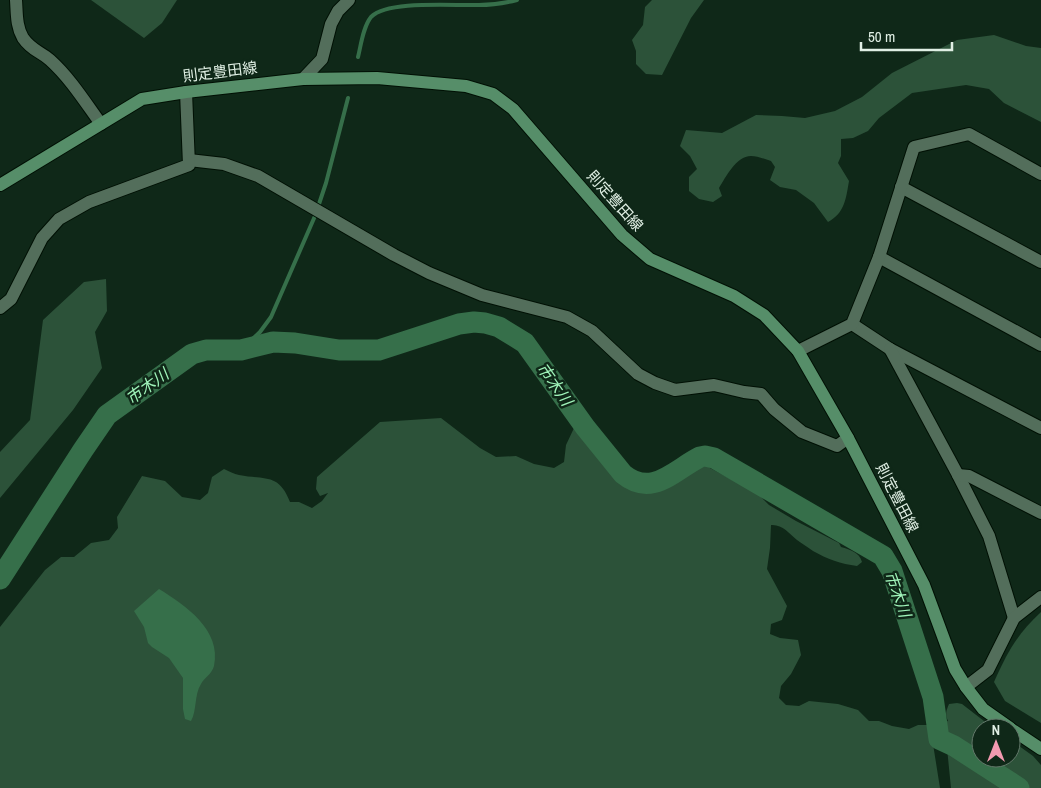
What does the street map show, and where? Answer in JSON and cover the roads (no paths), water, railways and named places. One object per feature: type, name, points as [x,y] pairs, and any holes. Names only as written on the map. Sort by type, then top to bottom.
[{"type":"main road","name":"則定豊田線","points":[[0,185],[142,99],[186,92],[303,79],[376,78],[466,86],[493,94],[512,109],[622,235],[650,260],[734,296],[764,315],[798,351],[848,438],[924,585],[955,669],[983,710],[995,718]]},
{"type":"main road","name":"則定豊田線","points":[[1021,735],[1041,749]]},
{"type":"street","points":[[16,0],[17,25],[23,37],[32,49],[49,58],[76,89],[101,124]]},
{"type":"street","points":[[303,79],[322,59],[331,24],[338,11],[349,0]]},
{"type":"street","points":[[0,308],[11,299],[42,238],[59,219],[89,202],[189,165],[186,92]]},
{"type":"street","points":[[798,351],[852,324],[879,257],[914,147],[968,134],[1041,174]]},
{"type":"street","points":[[189,160],[224,164],[258,176],[394,255],[429,273],[482,295],[567,317],[592,331],[638,374],[654,383],[675,390],[714,385],[761,394],[774,409],[802,432],[837,446],[848,438]]},
{"type":"street","points":[[901,187],[1041,262]]},
{"type":"street","points":[[879,257],[1041,345]]},
{"type":"street","points":[[852,324],[890,349],[1041,428]]},
{"type":"street","points":[[890,349],[989,536],[1014,618]]},
{"type":"street","points":[[958,475],[969,476],[1041,513]]},
{"type":"street","points":[[966,687],[988,670],[1014,618],[1041,596]]},
{"type":"waterway","points":[[358,57],[366,26],[371,17],[379,12],[406,6],[484,5],[517,0]]},
{"type":"waterway","points":[[241,350],[260,332],[271,317],[315,216],[326,183],[348,98]]},
{"type":"waterway","name":"市木川","points":[[0,579],[107,415],[192,354],[206,350],[241,350],[273,342],[295,343],[339,350],[379,350],[459,324],[485,323],[499,327],[525,343],[585,427],[623,474],[634,481],[653,483],[700,457],[714,458],[883,556],[892,571],[933,697],[939,739],[954,746],[1019,788]]}]
